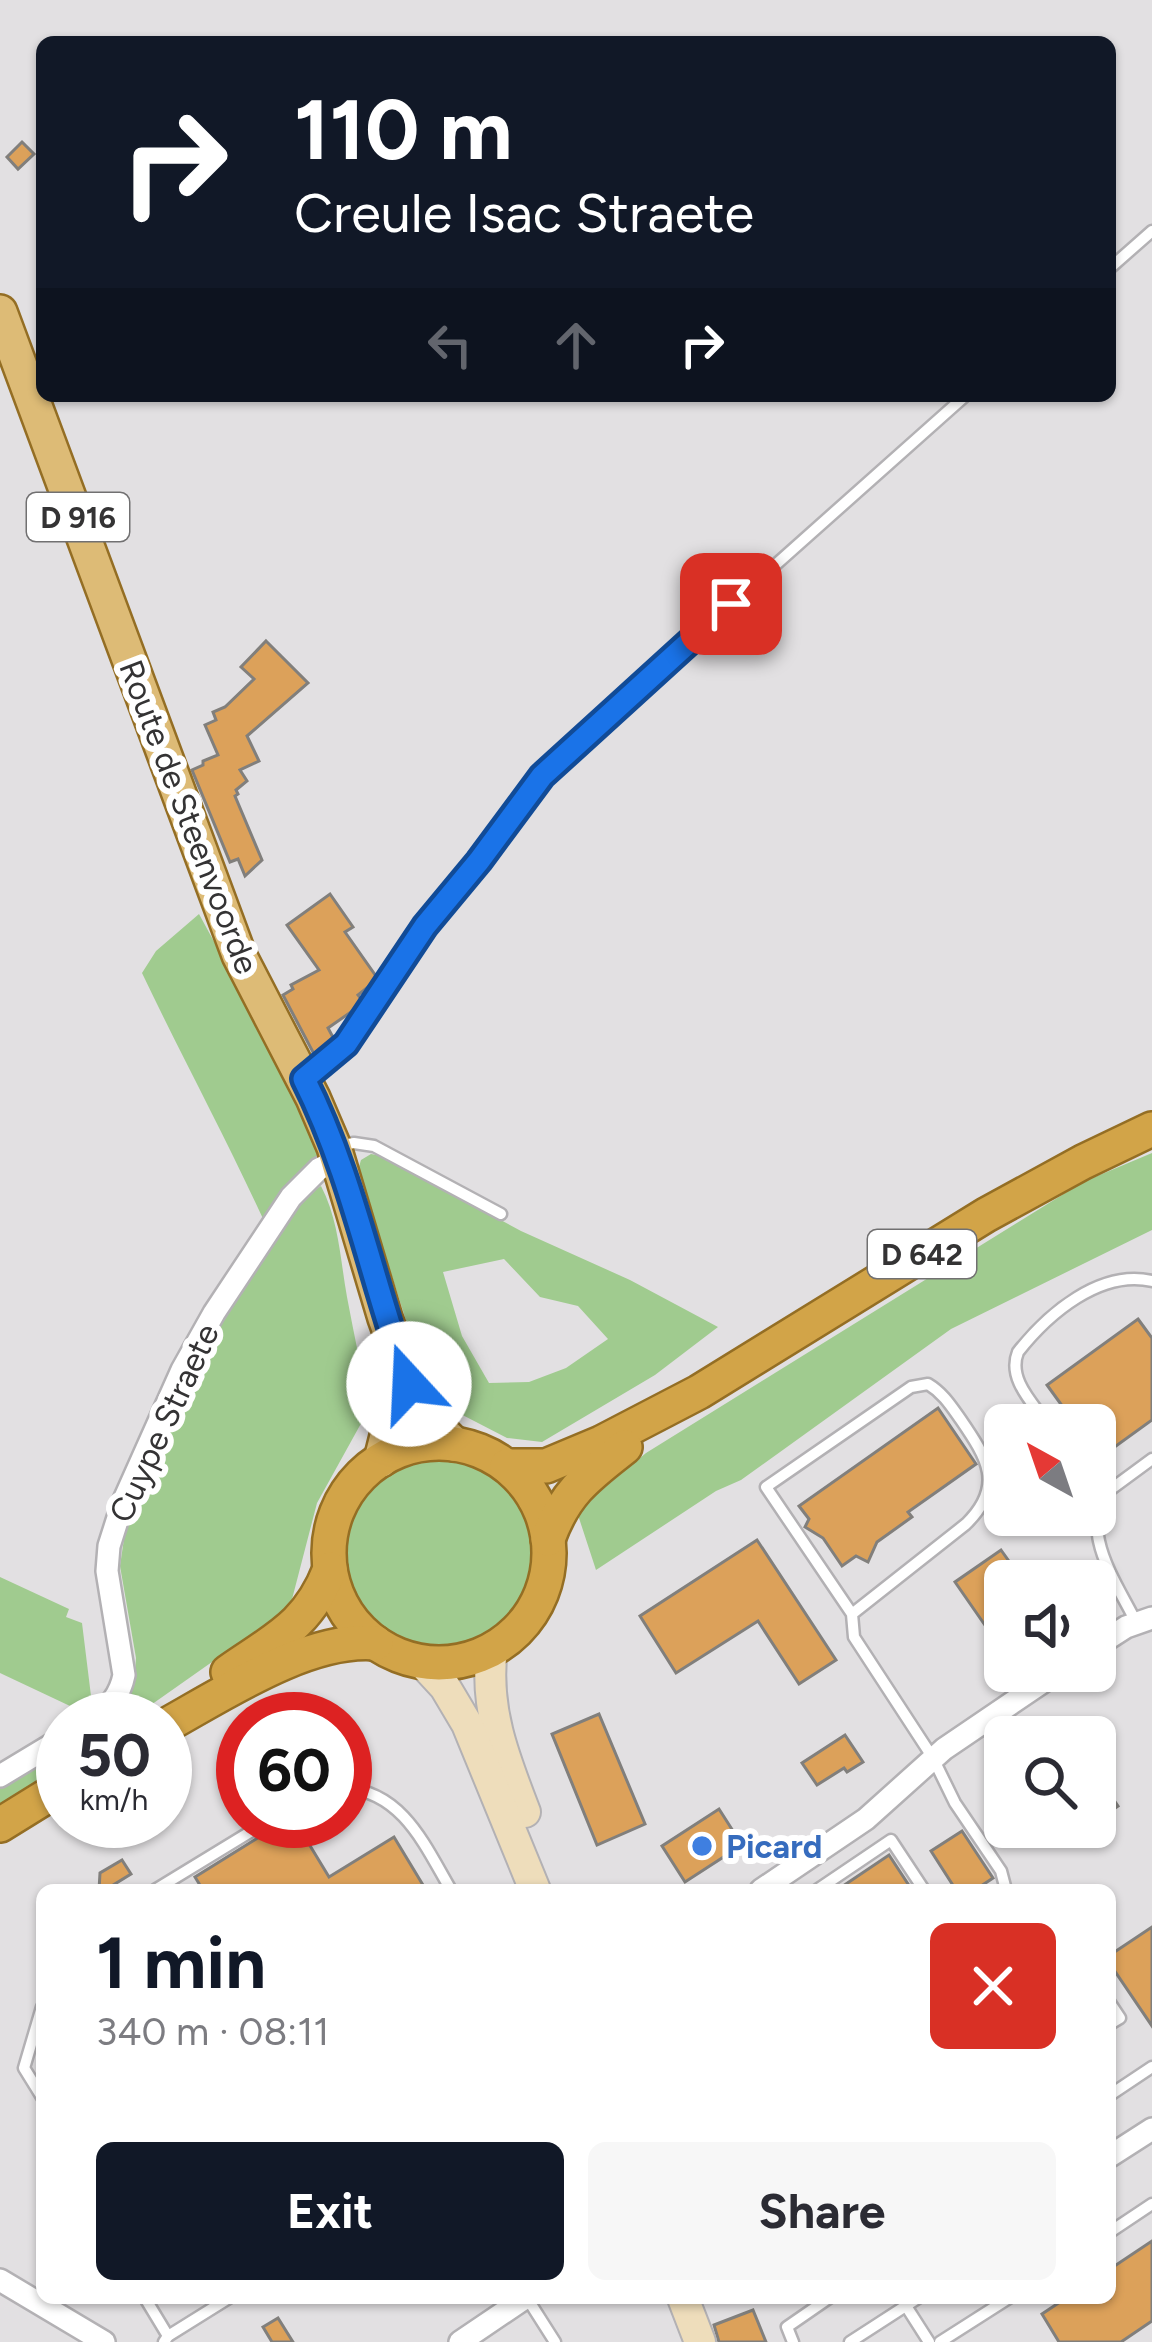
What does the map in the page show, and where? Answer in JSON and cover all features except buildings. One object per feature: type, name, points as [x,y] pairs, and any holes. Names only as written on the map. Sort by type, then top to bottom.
[{"type":"highway","name":"D 642","points":[[507,1466],[558,1462],[699,1392],[986,1215],[1152,1129]]},
{"type":"highway","name":"D 642","points":[[548,1538],[562,1504],[583,1480],[699,1392]]},
{"type":"highway","points":[[454,1444],[507,1466],[535,1498],[548,1538],[547,1574],[534,1608],[520,1627],[492,1649],[453,1662],[421,1661],[376,1643],[348,1615],[330,1569],[330,1540],[337,1512],[358,1479],[381,1460],[422,1445],[454,1444]]},
{"type":"highway","points":[[192,1701],[299,1622],[330,1569]]},
{"type":"highway","points":[[192,1708],[313,1652],[350,1642],[376,1643]]},
{"type":"highway","points":[[0,1825],[36,1803]]},
{"type":"main road","name":"Route de Steenvoorde","points":[[0,312],[239,956],[337,1153],[385,1318],[418,1402],[454,1444]]},
{"type":"main road","name":"Route de Steenvoorde","points":[[381,1460],[392,1415],[385,1318]]},
{"type":"main road","points":[[492,1649],[489,1687],[495,1726],[553,1884]]},
{"type":"main road","points":[[421,1661],[467,1724],[533,1884]]},
{"type":"main road","points":[[670,2304],[685,2342]]},
{"type":"main road","points":[[685,2304],[700,2342]]},
{"type":"street","name":"Cuype Straete","points":[[119,1692],[124,1675],[107,1571],[109,1546],[123,1502],[182,1370],[214,1313],[291,1197],[337,1153]]},
{"type":"street","points":[[1116,1635],[1144,1620]]},
{"type":"street","points":[[770,1884],[866,1819],[932,1758],[1029,1692]]},
{"type":"street","points":[[0,1776],[36,1754]]},
{"type":"street","points":[[1116,2152],[1152,2129]]},
{"type":"street","points":[[0,2280],[36,2301]]},
{"type":"street","points":[[40,2304],[104,2342]]},
{"type":"street","points":[[460,2342],[514,2304]]},
{"type":"lane","points":[[1116,263],[1152,231]]},
{"type":"lane","points":[[304,1079],[346,1044],[425,926],[554,764],[958,402]]},
{"type":"lane","points":[[337,1153],[354,1143],[374,1146],[501,1214]]},
{"type":"lane","points":[[1034,1404],[1014,1373],[1018,1352],[1091,1289],[1116,1281],[1152,1281]]},
{"type":"lane","points":[[852,1614],[957,1532],[984,1502],[988,1472],[982,1451],[947,1399],[928,1384],[911,1387],[766,1487],[852,1614],[854,1637],[1001,1871],[1004,1884]]},
{"type":"lane","points":[[1116,1483],[1152,1460]]},
{"type":"lane","points":[[1099,1536],[1108,1566],[1144,1620]]},
{"type":"lane","points":[[372,1794],[401,1813],[447,1884]]},
{"type":"lane","points":[[826,1884],[891,1840],[920,1884]]},
{"type":"lane","points":[[164,1884],[223,1848]]},
{"type":"lane","points":[[36,2028],[24,2068],[36,2087]]},
{"type":"lane","points":[[1116,2091],[1152,2067]]},
{"type":"lane","points":[[1116,2228],[1152,2204]]},
{"type":"lane","points":[[148,2304],[166,2339],[220,2304]]},
{"type":"lane","points":[[523,2304],[555,2342]]},
{"type":"lane","points":[[794,2342],[787,2327],[821,2304]]},
{"type":"lane","points":[[850,2342],[909,2304]]},
{"type":"lane","points":[[940,2342],[1000,2304]]},
{"type":"lane","points":[[906,2306],[929,2342]]},
{"type":"green space","points":[[199,914],[291,1083],[321,1154],[265,1223],[142,973],[156,951]]},
{"type":"green space","points":[[1152,1153],[1152,1230],[951,1329],[741,1480],[716,1491],[596,1570],[578,1515],[646,1453],[1083,1182]]},
{"type":"green space","points":[[371,1154],[382,1156],[521,1231],[630,1280],[718,1327],[655,1375],[542,1442],[507,1438],[447,1407],[412,1339],[358,1170],[361,1160]],"holes":[[[504,1259],[540,1297],[578,1306],[608,1339],[566,1368],[529,1382],[489,1383],[462,1336],[443,1272]]]},
{"type":"green space","points":[[321,1186],[335,1226],[369,1409],[317,1503],[290,1607],[169,1692],[127,1692],[134,1683],[136,1658],[120,1566],[125,1532],[140,1489],[195,1360],[285,1217]]},
{"type":"green space","points":[[438,1457],[475,1464],[506,1485],[527,1516],[534,1553],[527,1590],[506,1621],[475,1642],[438,1649],[401,1642],[370,1621],[349,1590],[342,1553],[349,1516],[370,1485],[401,1464]]},
{"type":"green space","points":[[0,1577],[69,1609],[66,1617],[82,1623],[91,1692],[40,1692],[0,1673]]},
{"type":"green space","points":[[36,1762],[36,1782],[0,1804],[0,1783]]},
{"type":"place","name":"Picard","points":[[702,1846]]},
{"type":"route","points":[[409,1384],[339,1159],[304,1079],[346,1044],[425,926],[542,776],[731,604]]}]
